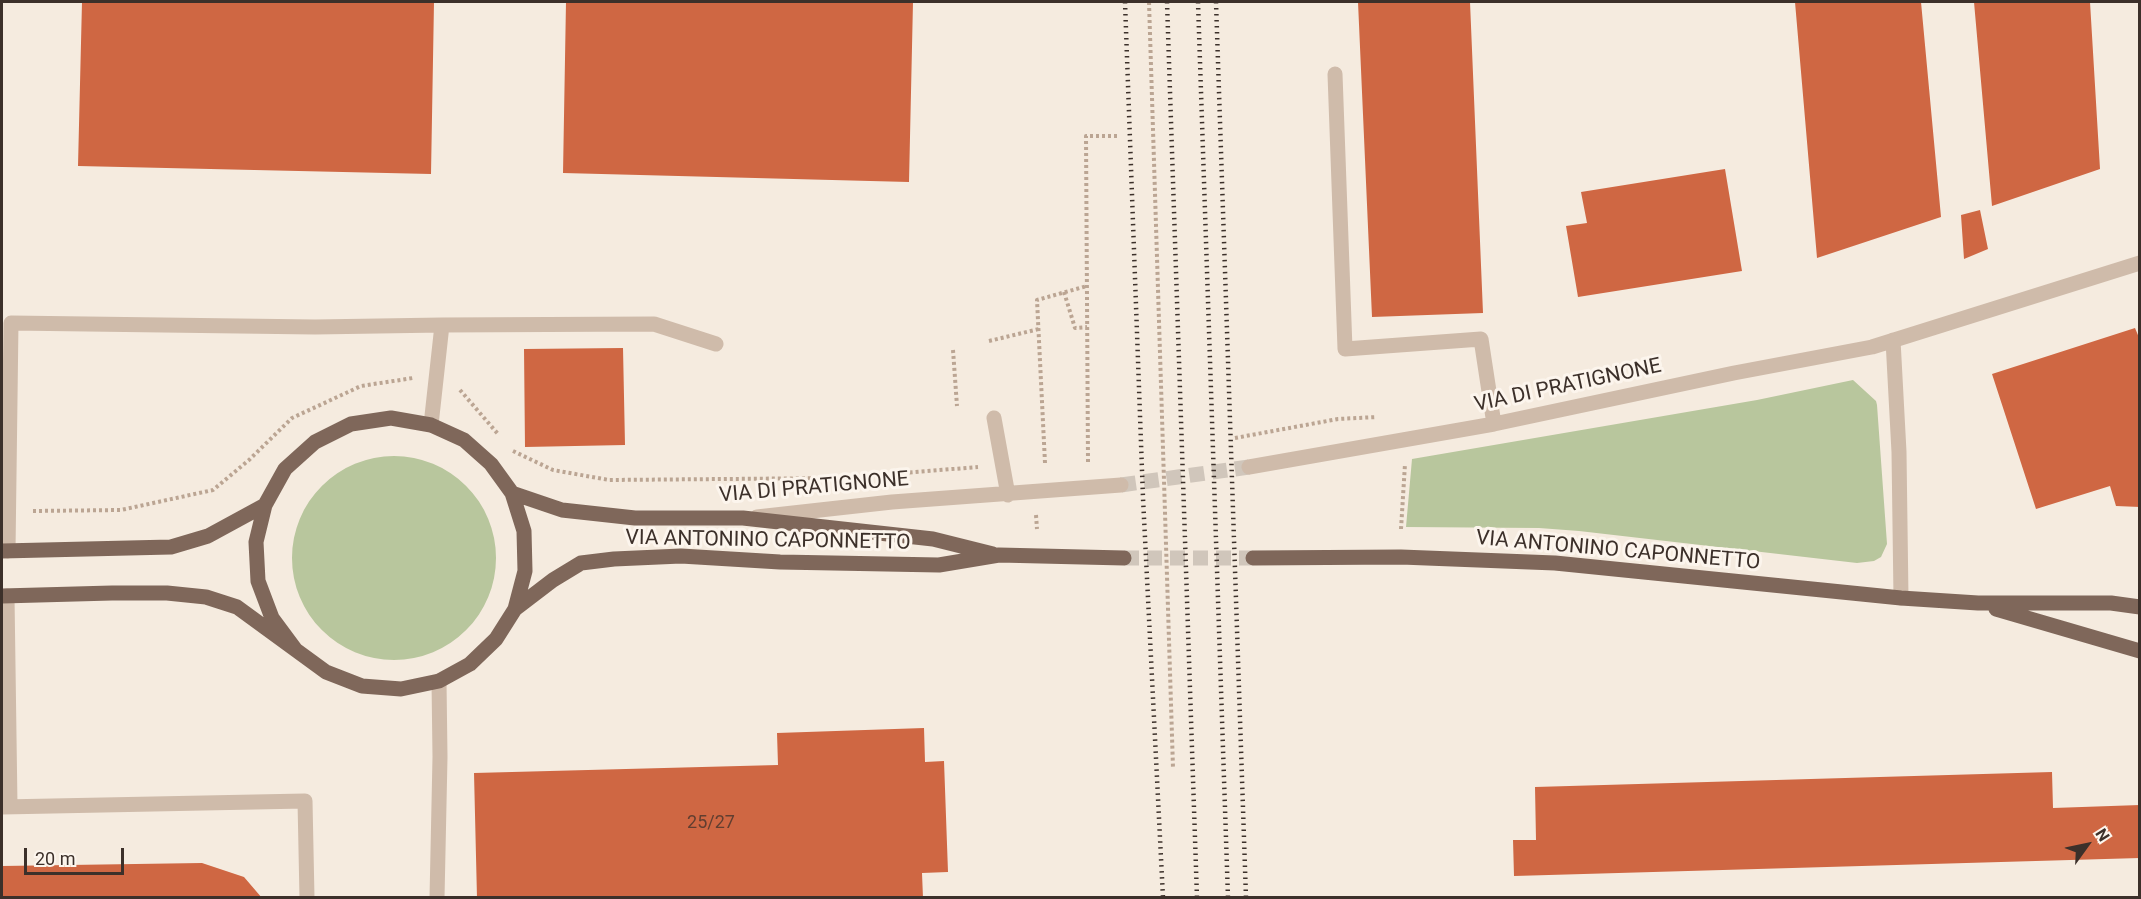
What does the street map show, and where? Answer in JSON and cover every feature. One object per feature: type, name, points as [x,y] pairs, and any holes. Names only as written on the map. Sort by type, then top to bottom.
[{"type":"main road","points":[[4,596],[112,592],[167,593],[206,597],[237,607],[294,649],[326,672],[362,686],[401,689],[439,681],[470,664],[496,639],[515,609],[525,571],[524,531],[512,493],[491,464],[464,440],[431,425],[391,418],[351,424],[315,442],[285,469],[265,505],[256,542],[258,581],[272,618],[294,649]]},
{"type":"main road","name":"VIA DI PRATIGNONE","points":[[512,493],[562,510],[626,517],[743,518]]},
{"type":"main road","points":[[5,551],[171,547],[208,536],[265,505]]},
{"type":"main road","name":"VIA ANTONINO CAPONNETTO","points":[[743,518],[933,539],[999,555]]},
{"type":"main road","name":"VIA ANTONINO CAPONNETTO","points":[[515,609],[553,580],[581,563],[614,558],[681,556],[780,562],[939,565],[999,555],[1124,558]]},
{"type":"main road","name":"VIA ANTONINO CAPONNETTO","points":[[1253,558],[1401,556],[1555,563],[1901,598],[1978,603],[2111,603],[2139,607]]},
{"type":"main road","name":"VIA ANTONINO CAPONNETTO","points":[[1978,603],[2139,651]]},
{"type":"street","points":[[1335,74],[1345,349],[1481,339],[1494,424]]},
{"type":"street","name":"VIA DI PRATIGNONE","points":[[1249,466],[1494,424],[1734,373],[1872,347],[2139,263]]},
{"type":"street","points":[[5,551],[8,512],[11,323],[315,327],[654,324],[716,344]]},
{"type":"street","points":[[431,425],[442,325]]},
{"type":"street","points":[[1893,340],[1899,452],[1901,598]]},
{"type":"street","points":[[994,418],[1008,495]]},
{"type":"street","name":"VIA DI PRATIGNONE","points":[[743,518],[892,502],[1122,485]]},
{"type":"street","points":[[4,596],[6,807],[305,801],[307,897]]},
{"type":"street","points":[[437,897],[439,681]]},
{"type":"path","points":[[1149,2],[1152,116]]},
{"type":"path","points":[[1151,78],[1173,768]]},
{"type":"path","points":[[1088,462],[1086,136],[1118,136]]},
{"type":"path","points":[[1153,156],[1155,194]]},
{"type":"path","points":[[1045,464],[1037,300],[1087,286]]},
{"type":"path","points":[[1064,292],[1075,328],[1087,327]]},
{"type":"path","points":[[988,341],[1038,329]]},
{"type":"path","points":[[953,350],[957,406]]},
{"type":"path","points":[[8,512],[121,510],[213,490],[249,460],[292,418],[361,386],[409,377],[456,386],[499,435]]},
{"type":"path","points":[[506,443],[514,452],[554,470],[609,480],[840,478],[1056,463]]},
{"type":"path","points":[[1401,529],[1406,455]]},
{"type":"path","points":[[1077,462],[1096,461]]},
{"type":"path","points":[[1036,512],[1037,529]]},
{"type":"green space","points":[[1853,380],[1876,401],[1877,405],[1887,544],[1881,557],[1874,561],[1857,563],[1539,528],[1406,527],[1412,459],[1757,400]]},
{"type":"green space","points":[[394,456],[414,458],[442,468],[459,479],[473,493],[488,519],[494,538],[496,558],[494,578],[484,606],[473,623],[459,637],[433,652],[414,658],[394,660],[374,658],[346,648],[329,637],[315,623],[300,597],[294,578],[292,558],[294,538],[304,510],[315,493],[329,479],[355,464],[374,458]]},
{"type":"building","points":[[82,2],[434,2],[431,174],[78,166]]},
{"type":"building","points":[[566,2],[913,2],[909,182],[563,173]]},
{"type":"building","points":[[1358,2],[1470,2],[1483,313],[1372,317]]},
{"type":"building","points":[[1795,2],[1921,2],[1941,217],[1817,258]]},
{"type":"building","points":[[1974,2],[2090,2],[2100,169],[1992,206]]},
{"type":"building","points":[[1725,169],[1742,271],[1578,297],[1566,226],[1587,223],[1581,192]]},
{"type":"building","points":[[1980,210],[1988,249],[1964,259],[1961,215]]},
{"type":"building","points":[[2135,328],[2140,340],[2140,507],[2116,506],[2110,486],[2036,509],[1992,374]]},
{"type":"building","points":[[623,348],[625,445],[525,447],[524,349]]},
{"type":"building","points":[[924,728],[925,762],[944,761],[948,872],[922,873],[923,898],[477,898],[474,773],[778,765],[777,733]]},
{"type":"building","points":[[2052,772],[2053,808],[2140,805],[2140,858],[1514,876],[1513,840],[1536,840],[1535,787]]},
{"type":"building","points":[[202,863],[244,877],[262,898],[2,898],[2,866]]},
{"type":"tunnel","points":[[1121,485],[1249,467]]},
{"type":"tunnel","points":[[1124,558],[1253,558]]},
{"type":"railway","points":[[1125,2],[1143,498],[1163,898]]},
{"type":"railway","points":[[1167,2],[1197,898]]},
{"type":"railway","points":[[1198,2],[1228,898]]},
{"type":"railway","points":[[1216,2],[1246,898]]}]
